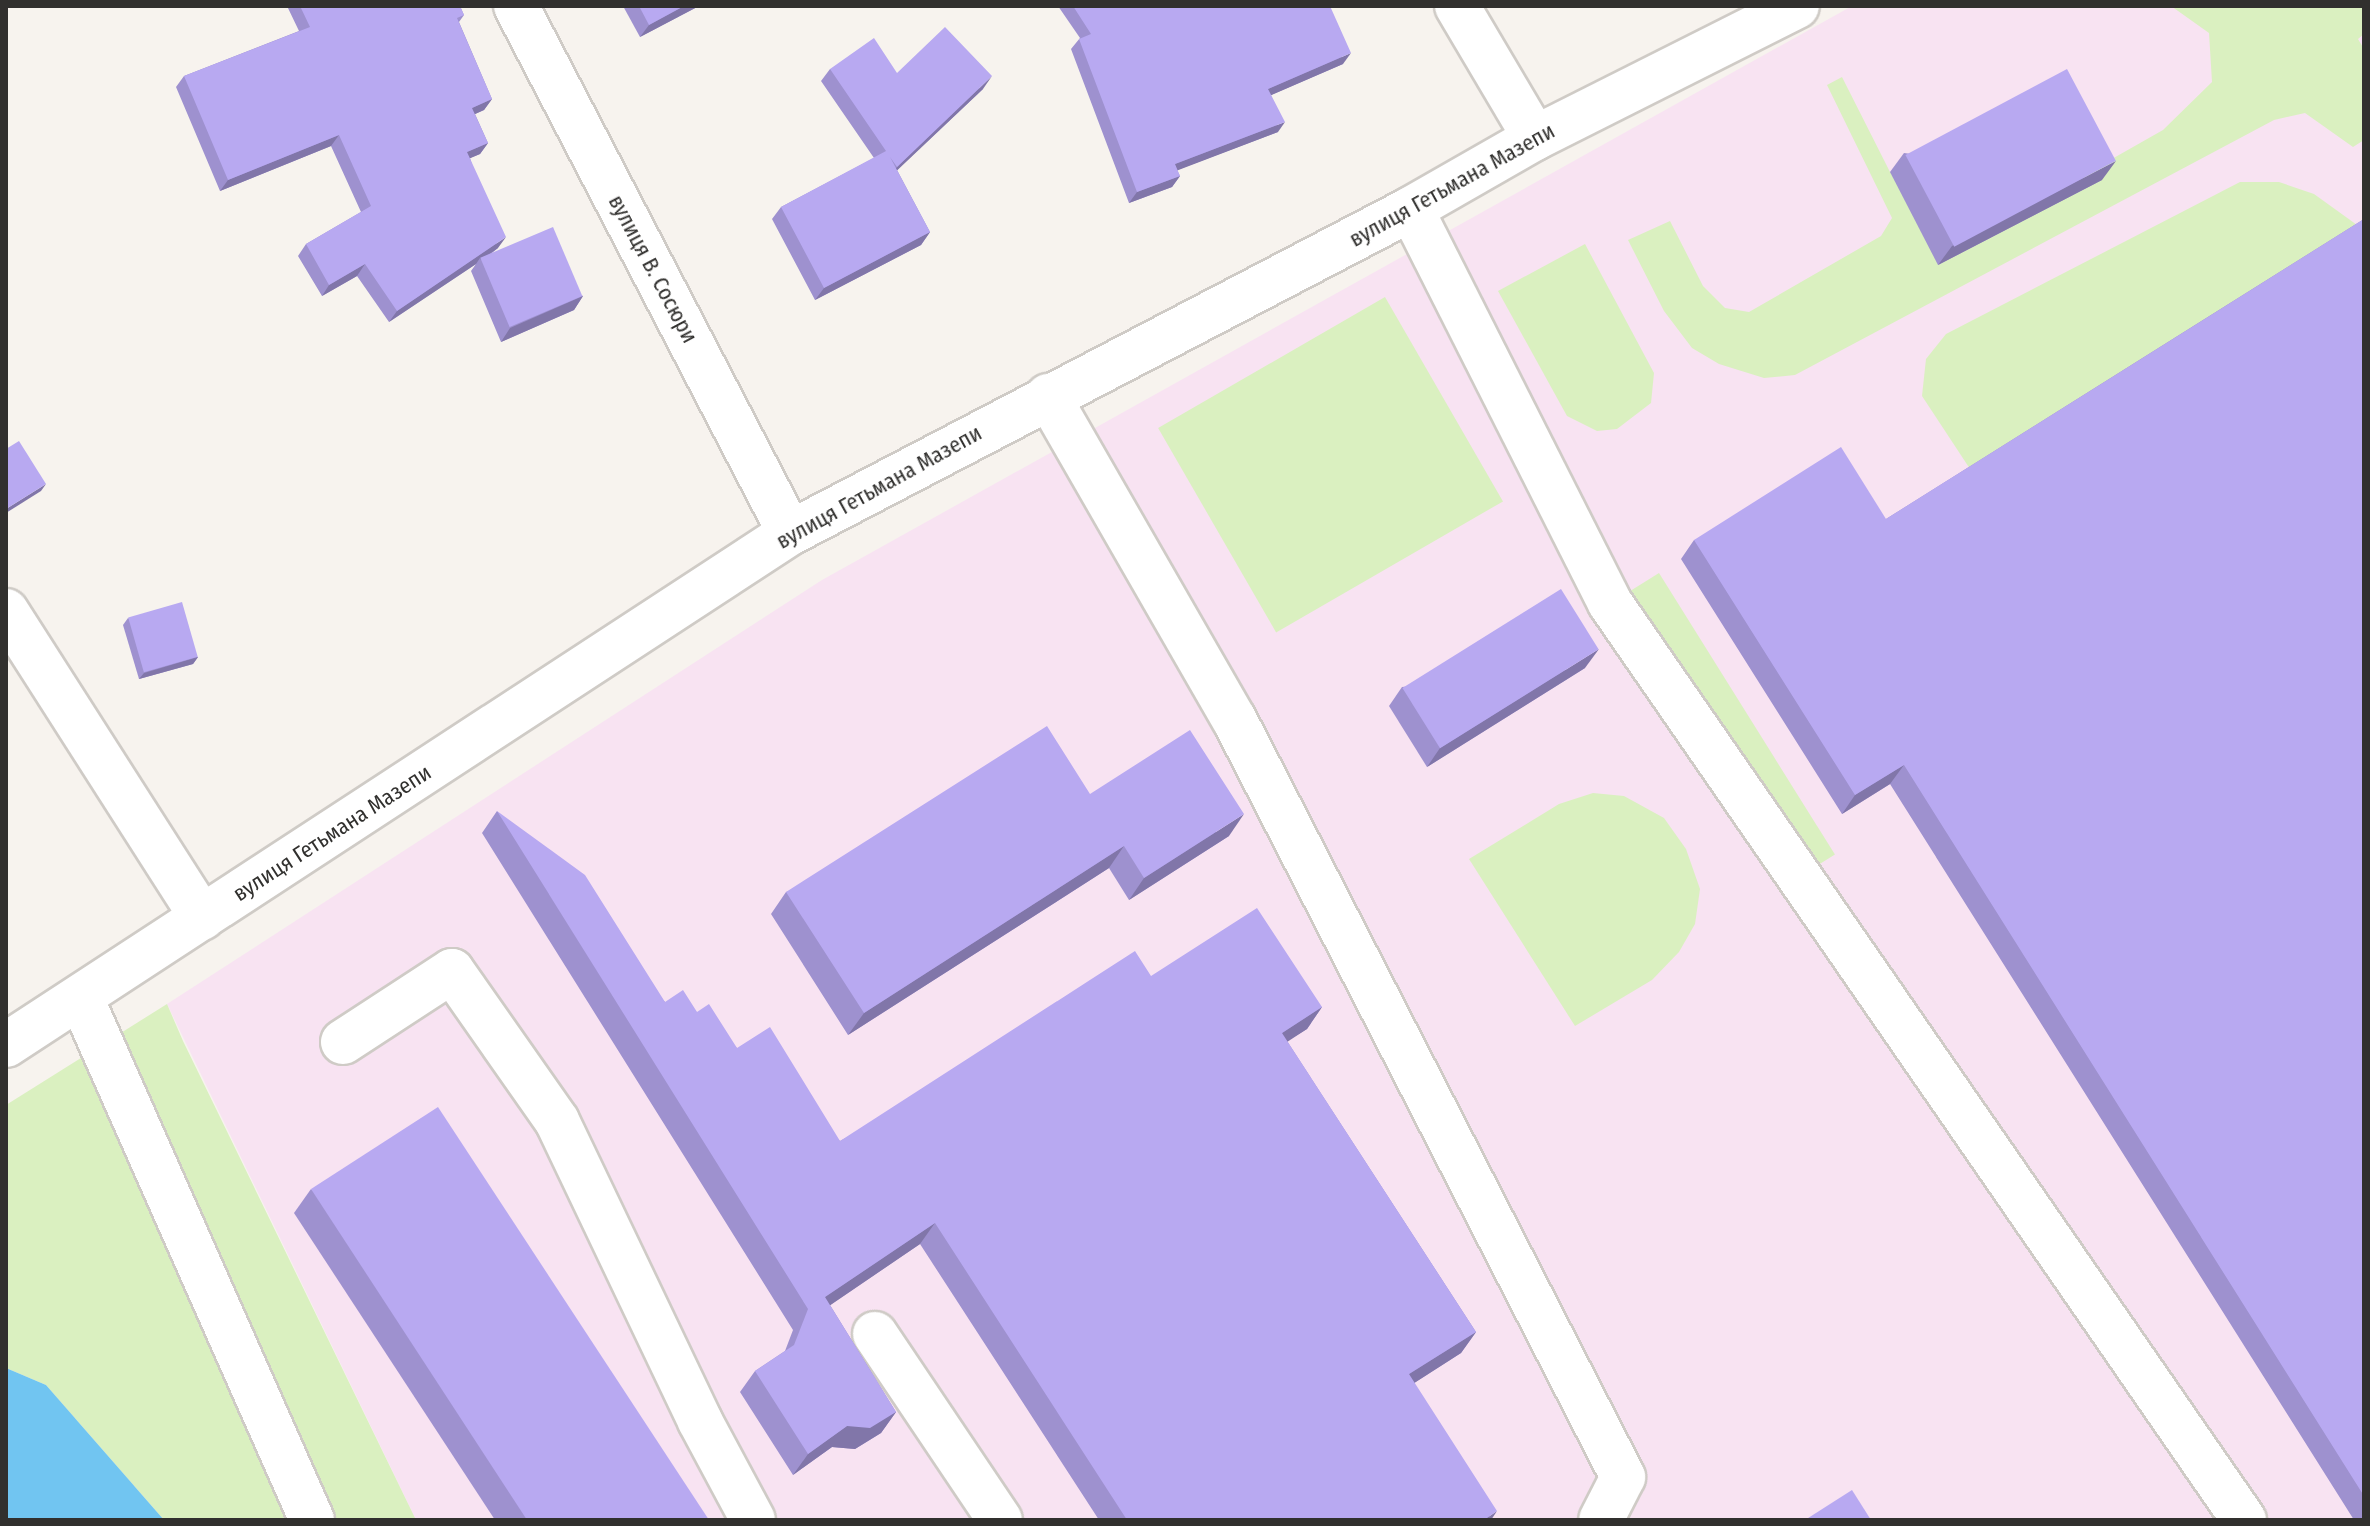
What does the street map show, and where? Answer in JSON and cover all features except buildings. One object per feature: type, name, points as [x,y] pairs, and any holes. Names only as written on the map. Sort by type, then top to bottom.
[{"type":"street","name":"вулиця В. Сосюри","points":[[516,6],[790,533]]},
{"type":"street","points":[[1457,6],[1535,138]]},
{"type":"street","name":"вулиця Гетьмана Мазепи","points":[[6,1045],[790,533],[1411,209],[1535,138],[1797,6]]},
{"type":"street","points":[[1411,209],[1610,603],[2244,1520]]},
{"type":"street","points":[[1048,396],[1234,719],[1623,1477],[1601,1520]]},
{"type":"street","points":[[6,611],[202,918]]},
{"type":"street","points":[[343,1042],[452,971],[557,1121],[700,1421],[753,1520]]},
{"type":"street","points":[[81,998],[312,1520]]},
{"type":"street","points":[[875,1334],[1000,1520]]},
{"type":"shaded area","points":[[1852,6],[2364,6],[2364,1520],[416,1520],[167,1004],[822,580]]},
{"type":"green space","points":[[2171,6],[2364,6],[2364,34],[2358,39],[2364,49],[2364,140],[2353,147],[2305,113],[2274,120],[1795,375],[1764,378],[1719,364],[1692,348],[1664,311],[1628,240],[1670,221],[1703,286],[1725,308],[1749,312],[1881,236],[1892,218],[1827,85],[1842,77],[1890,172],[2096,168],[2163,130],[2212,82],[2209,33]]},
{"type":"green space","points":[[2240,182],[2279,182],[2314,194],[2364,230],[1974,475],[1922,396],[1926,359],[1946,334]]},
{"type":"green space","points":[[1585,244],[1654,373],[1651,403],[1617,429],[1597,431],[1567,416],[1498,291]]},
{"type":"green space","points":[[1385,297],[1503,501],[1276,632],[1158,428]]},
{"type":"green space","points":[[1659,573],[1835,855],[1806,873],[1630,591]]},
{"type":"green space","points":[[1593,793],[1624,796],[1664,818],[1686,849],[1700,889],[1695,924],[1679,952],[1652,980],[1575,1026],[1469,859],[1559,804]]},
{"type":"green space","points":[[167,1004],[416,1520],[164,1520],[46,1385],[6,1368],[6,1105]]},
{"type":"water","points":[[6,1368],[46,1385],[164,1520],[6,1520]]}]
